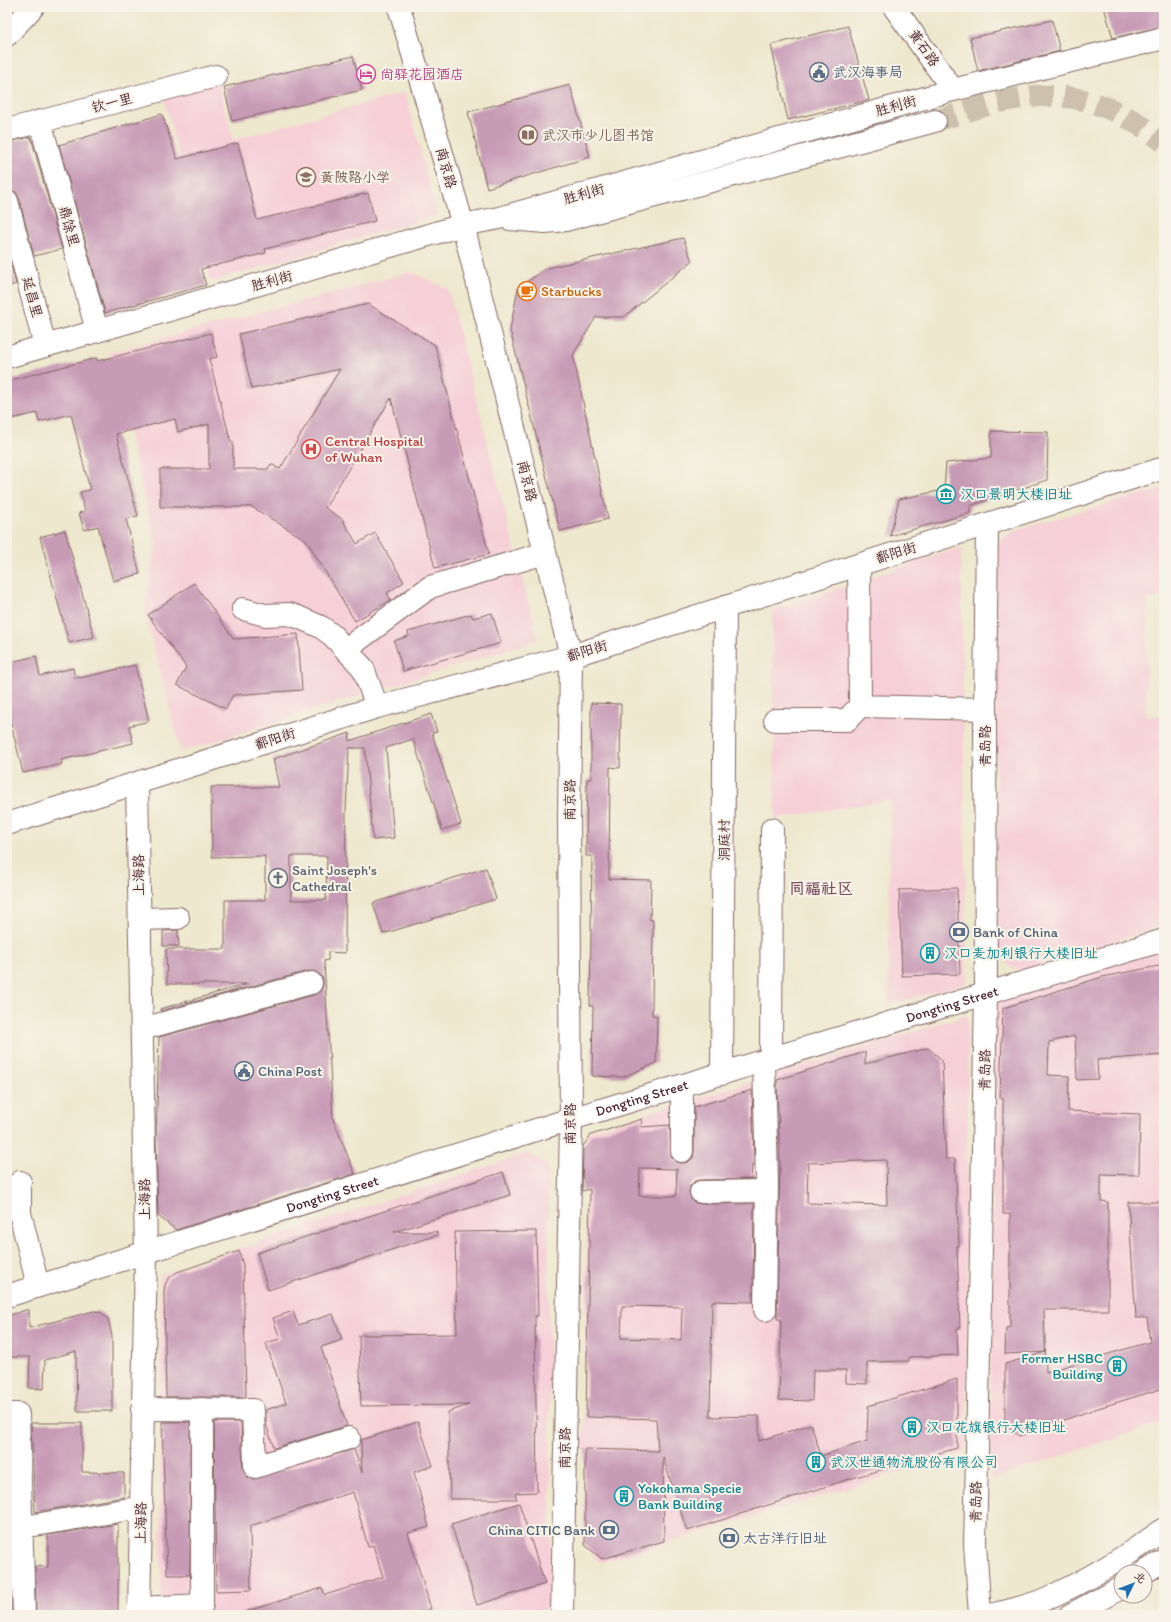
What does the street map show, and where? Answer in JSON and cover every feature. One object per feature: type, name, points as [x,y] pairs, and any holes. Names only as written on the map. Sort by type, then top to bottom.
[{"type":"street","points":[[7,35],[33,7]]},
{"type":"street","name":"南京路","points":[[399,7],[463,225],[571,656],[569,821],[571,1119],[562,1615]]},
{"type":"street","name":"黄石路","points":[[894,7],[953,90]]},
{"type":"street","name":"胜利街","points":[[7,357],[463,225],[499,218],[953,90],[1164,38]]},
{"type":"street","name":"钦一里","points":[[7,130],[216,76]]},
{"type":"street","name":"鼎馀里","points":[[40,121],[97,331]]},
{"type":"street","points":[[499,218],[545,222],[566,220],[935,121]]},
{"type":"street","name":"延昌里","points":[[7,201],[45,346]]},
{"type":"street","name":"鄱阳街","points":[[7,824],[377,707],[571,656],[1164,468]]},
{"type":"street","name":"青岛路","points":[[980,1615],[975,1544],[986,994],[985,709],[987,525]]},
{"type":"street","points":[[346,650],[430,587],[545,553]]},
{"type":"street","points":[[775,720],[847,720],[860,706],[859,565]]},
{"type":"street","name":"洞庭村","points":[[722,1074],[726,607]]},
{"type":"street","points":[[243,609],[265,615],[289,614],[303,618],[321,627],[363,668],[377,707]]},
{"type":"street","points":[[860,706],[985,709]]},
{"type":"street","name":"上海路","points":[[137,783],[146,1252],[139,1612]]},
{"type":"street","points":[[765,1310],[767,1060],[772,829]]},
{"type":"street","points":[[140,919],[178,918]]},
{"type":"street","name":"Dongting Street","points":[[7,1296],[571,1119],[1164,940]]},
{"type":"street","points":[[142,1029],[311,983]]},
{"type":"street","points":[[682,1086],[682,1151]]},
{"type":"street","points":[[20,1182],[20,1213],[38,1286]]},
{"type":"street","points":[[701,1192],[766,1191]]},
{"type":"street","points":[[142,1409],[252,1410],[255,1467],[349,1438]]},
{"type":"street","points":[[139,1612],[202,1604],[202,1409]]},
{"type":"street","points":[[7,1414],[18,1414],[15,1530],[24,1615]]},
{"type":"street","points":[[15,1530],[142,1507]]},
{"type":"street","points":[[990,1615],[1042,1600],[1065,1589],[1100,1570],[1164,1529]]},
{"type":"street","points":[[1153,1567],[1164,1560]]},
{"type":"street","points":[[1070,1615],[1113,1592]]},
{"type":"shaded area","name":"黄陂路小学","points":[[216,76],[233,140],[405,92],[437,215],[211,282],[162,90]]},
{"type":"shaded area","name":"Central Hospital of Wuhan","points":[[411,272],[448,289],[538,640],[181,752],[144,611],[156,544],[109,353]]},
{"type":"shaded area","points":[[1164,488],[1164,597],[1148,599],[1146,716],[1164,716],[1164,925],[1027,970],[1012,968],[997,952],[995,548],[1001,539],[1015,530]]},
{"type":"shaded area","points":[[961,547],[967,983],[888,1005],[890,800],[775,819],[772,611]]},
{"type":"shaded area","points":[[1164,947],[1164,1422],[990,1480],[994,1000]]},
{"type":"shaded area","points":[[968,1015],[966,1452],[601,1563],[583,1545],[587,1132]]},
{"type":"shaded area","points":[[528,1153],[548,1166],[551,1586],[549,1608],[527,1615],[161,1615],[160,1275]]},
{"type":"building","points":[[1104,7],[1164,7],[1164,26],[1113,38]]},
{"type":"building","points":[[1052,20],[1060,51],[978,71],[970,38]]},
{"type":"building","name":"武汉海事局","points":[[848,26],[869,100],[788,120],[771,45]]},
{"type":"building","points":[[353,56],[362,90],[232,121],[224,87]]},
{"type":"building","name":"武汉市少儿图书馆","points":[[570,85],[590,157],[487,188],[468,112]]},
{"type":"building","points":[[162,114],[177,159],[238,143],[257,220],[368,193],[375,221],[265,249],[266,253],[201,269],[206,285],[105,313],[59,145]]},
{"type":"building","points":[[31,137],[62,249],[34,256],[19,198],[16,192],[7,189],[7,142]]},
{"type":"building","points":[[683,238],[692,261],[624,317],[596,317],[573,355],[608,519],[560,531],[510,330],[518,288],[547,268]]},
{"type":"building","points":[[7,250],[16,284],[7,287]]},
{"type":"building","points":[[368,304],[435,345],[489,554],[435,568],[391,398],[325,508],[342,519],[357,544],[375,533],[404,582],[387,593],[391,600],[355,621],[306,540],[252,507],[160,507],[160,469],[209,469],[209,424],[178,432],[175,419],[116,434],[138,516],[126,519],[140,574],[113,581],[98,526],[84,530],[79,513],[85,511],[80,492],[90,490],[71,414],[39,422],[37,413],[7,420],[7,381],[97,358],[97,361],[211,333],[217,357],[209,359],[231,442],[233,442],[233,469],[268,469],[271,464],[280,469],[340,369],[252,389],[239,334]]},
{"type":"building","points":[[991,431],[1048,432],[1047,480],[970,506],[970,513],[890,536],[899,499],[944,490],[946,463],[991,458]]},
{"type":"building","points":[[65,530],[94,637],[69,643],[40,537]]},
{"type":"building","points":[[194,583],[234,639],[298,634],[302,690],[233,695],[226,709],[177,685],[186,667],[148,615]]},
{"type":"building","points":[[492,613],[501,643],[403,671],[394,641],[409,636],[408,632],[471,614],[473,618]]},
{"type":"building","points":[[36,656],[40,676],[73,668],[75,678],[81,678],[135,665],[149,721],[129,726],[133,743],[61,760],[62,764],[23,773],[7,707],[7,663]]},
{"type":"building","points":[[591,703],[621,704],[620,768],[610,767],[609,879],[651,880],[650,920],[653,920],[652,1015],[657,1016],[656,1063],[623,1077],[592,1076],[593,1006],[590,1006],[592,856],[586,856],[587,779],[591,779]]},
{"type":"building","points":[[431,714],[437,732],[432,733],[461,824],[442,830],[413,739],[386,748],[394,838],[373,840],[365,748],[349,748],[346,810],[345,953],[328,952],[328,960],[324,961],[333,1119],[355,1174],[176,1230],[158,1216],[156,1138],[159,1037],[314,995],[320,991],[323,986],[323,979],[319,974],[314,971],[308,971],[160,1011],[160,1009],[248,984],[167,984],[166,949],[225,949],[225,900],[265,900],[265,856],[212,857],[211,787],[279,787],[273,759],[350,733],[349,741]],"holes":[[[291,856],[327,856],[326,900],[291,900]]]},
{"type":"building","points":[[486,868],[496,899],[383,934],[373,903]]},
{"type":"building","name":"汉口麦加利银行大楼旧址","points":[[957,888],[960,974],[902,976],[899,890]]},
{"type":"building","points":[[178,930],[179,946],[163,946],[163,931]]},
{"type":"building","points":[[1164,965],[1164,1055],[1097,1060],[1098,1079],[1077,1080],[1075,1036],[1049,1042],[1048,1075],[1069,1076],[1068,1111],[1140,1114],[1139,1175],[1101,1174],[1101,1201],[1108,1202],[1108,1310],[1044,1310],[1046,1372],[1150,1342],[1147,1318],[1136,1318],[1128,1202],[1164,1202],[1164,1388],[1095,1409],[1019,1436],[1005,1423],[1005,1364],[1045,1352],[1005,1354],[1006,1328],[1010,1327],[1010,1214],[1003,1214],[1003,1098],[1000,1098],[1003,1008],[1102,977]]},
{"type":"building","points":[[928,1048],[942,1060],[946,1159],[955,1159],[959,1246],[957,1246],[960,1329],[957,1329],[958,1355],[909,1357],[909,1361],[867,1362],[867,1384],[846,1383],[846,1370],[813,1370],[812,1401],[779,1400],[781,1319],[777,1319],[780,1164],[777,1080],[865,1052],[865,1064]],"holes":[[[886,1160],[887,1205],[807,1203],[808,1163]]]},
{"type":"building","points":[[752,1090],[754,1165],[752,1165],[751,1179],[695,1181],[690,1186],[689,1192],[691,1199],[695,1203],[754,1204],[753,1302],[712,1301],[710,1417],[759,1416],[759,1441],[811,1424],[821,1456],[867,1441],[868,1406],[957,1379],[957,1448],[856,1477],[687,1531],[663,1457],[664,1541],[602,1559],[585,1545],[585,1449],[658,1451],[656,1419],[586,1417],[590,1189],[582,1191],[583,1146],[591,1135],[642,1119],[641,1127],[670,1125],[671,1157],[676,1162],[688,1162],[693,1158],[694,1151],[694,1107]],"holes":[[[640,1168],[677,1169],[676,1196],[639,1196]],[[622,1306],[682,1307],[681,1340],[621,1338]]]},
{"type":"building","points":[[503,1172],[510,1195],[394,1232],[437,1232],[437,1235],[268,1290],[257,1253]]},
{"type":"building","points":[[536,1231],[538,1316],[535,1316],[537,1492],[515,1493],[517,1499],[450,1499],[448,1412],[469,1405],[361,1406],[359,1335],[457,1334],[455,1232]]},
{"type":"building","points":[[239,1251],[243,1265],[246,1397],[166,1397],[164,1291],[168,1279],[177,1272]]},
{"type":"building","points":[[29,1309],[29,1328],[94,1311],[100,1312],[108,1319],[112,1336],[112,1411],[77,1411],[76,1351],[45,1360],[44,1389],[29,1388],[30,1357],[7,1357],[7,1316]]},
{"type":"building","points":[[293,1311],[298,1325],[333,1314],[342,1340],[321,1347],[347,1426],[274,1448],[266,1424],[266,1410],[286,1403],[266,1343],[280,1339],[273,1318]]},
{"type":"building","points":[[162,1422],[190,1422],[190,1575],[167,1575]]},
{"type":"building","points":[[214,1422],[241,1422],[243,1468],[248,1477],[253,1479],[354,1449],[362,1473],[361,1440],[418,1422],[433,1466],[414,1472],[429,1527],[408,1533],[431,1609],[410,1615],[244,1615],[244,1612],[322,1588],[325,1595],[383,1577],[373,1545],[368,1547],[353,1492],[250,1526],[251,1590],[216,1591]]},
{"type":"building","points":[[31,1423],[82,1423],[82,1472],[124,1473],[124,1497],[35,1512]]},
{"type":"building","points":[[519,1503],[545,1584],[477,1605],[451,1524]]},
{"type":"building","points":[[118,1524],[118,1615],[36,1615],[35,1566],[48,1567],[48,1535]]},
{"type":"building","points":[[7,1545],[9,1545],[11,1615],[7,1615]]},
{"type":"tunnel","points":[[935,121],[1013,99],[1056,96],[1073,98],[1106,107],[1136,123],[1164,142]]},
{"type":"place","name":"武汉海事局","points":[[819,72]]},
{"type":"place","name":"尚驿花园酒店","points":[[366,74]]},
{"type":"place","name":"武汉市少儿图书馆","points":[[528,135]]},
{"type":"place","name":"黄陂路小学","points":[[306,177]]},
{"type":"place","name":"Starbucks","points":[[527,291]]},
{"type":"place","name":"Central Hospital of Wuhan","points":[[311,449]]},
{"type":"place","name":"汉口景明大楼旧址","points":[[946,494]]},
{"type":"place","name":"Saint Joseph's Cathedral","points":[[278,878]]},
{"type":"place","name":"Bank of China","points":[[959,932]]},
{"type":"place","name":"汉口麦加利银行大楼旧址","points":[[930,953]]},
{"type":"place","name":"China Post","points":[[244,1071]]},
{"type":"place","name":"Former HSBC Building","points":[[1117,1366]]},
{"type":"place","name":"汉口花旗银行大楼旧址","points":[[912,1427]]},
{"type":"place","name":"武汉世通物流股份有限公司","points":[[816,1462]]},
{"type":"place","name":"Yokohama Specie Bank Building","points":[[624,1496]]},
{"type":"place","name":"China CITIC Bank","points":[[609,1530]]},
{"type":"place","name":"太古洋行旧址","points":[[729,1538]]},
{"type":"district","name":"同福社区","points":[[821,888]]}]
